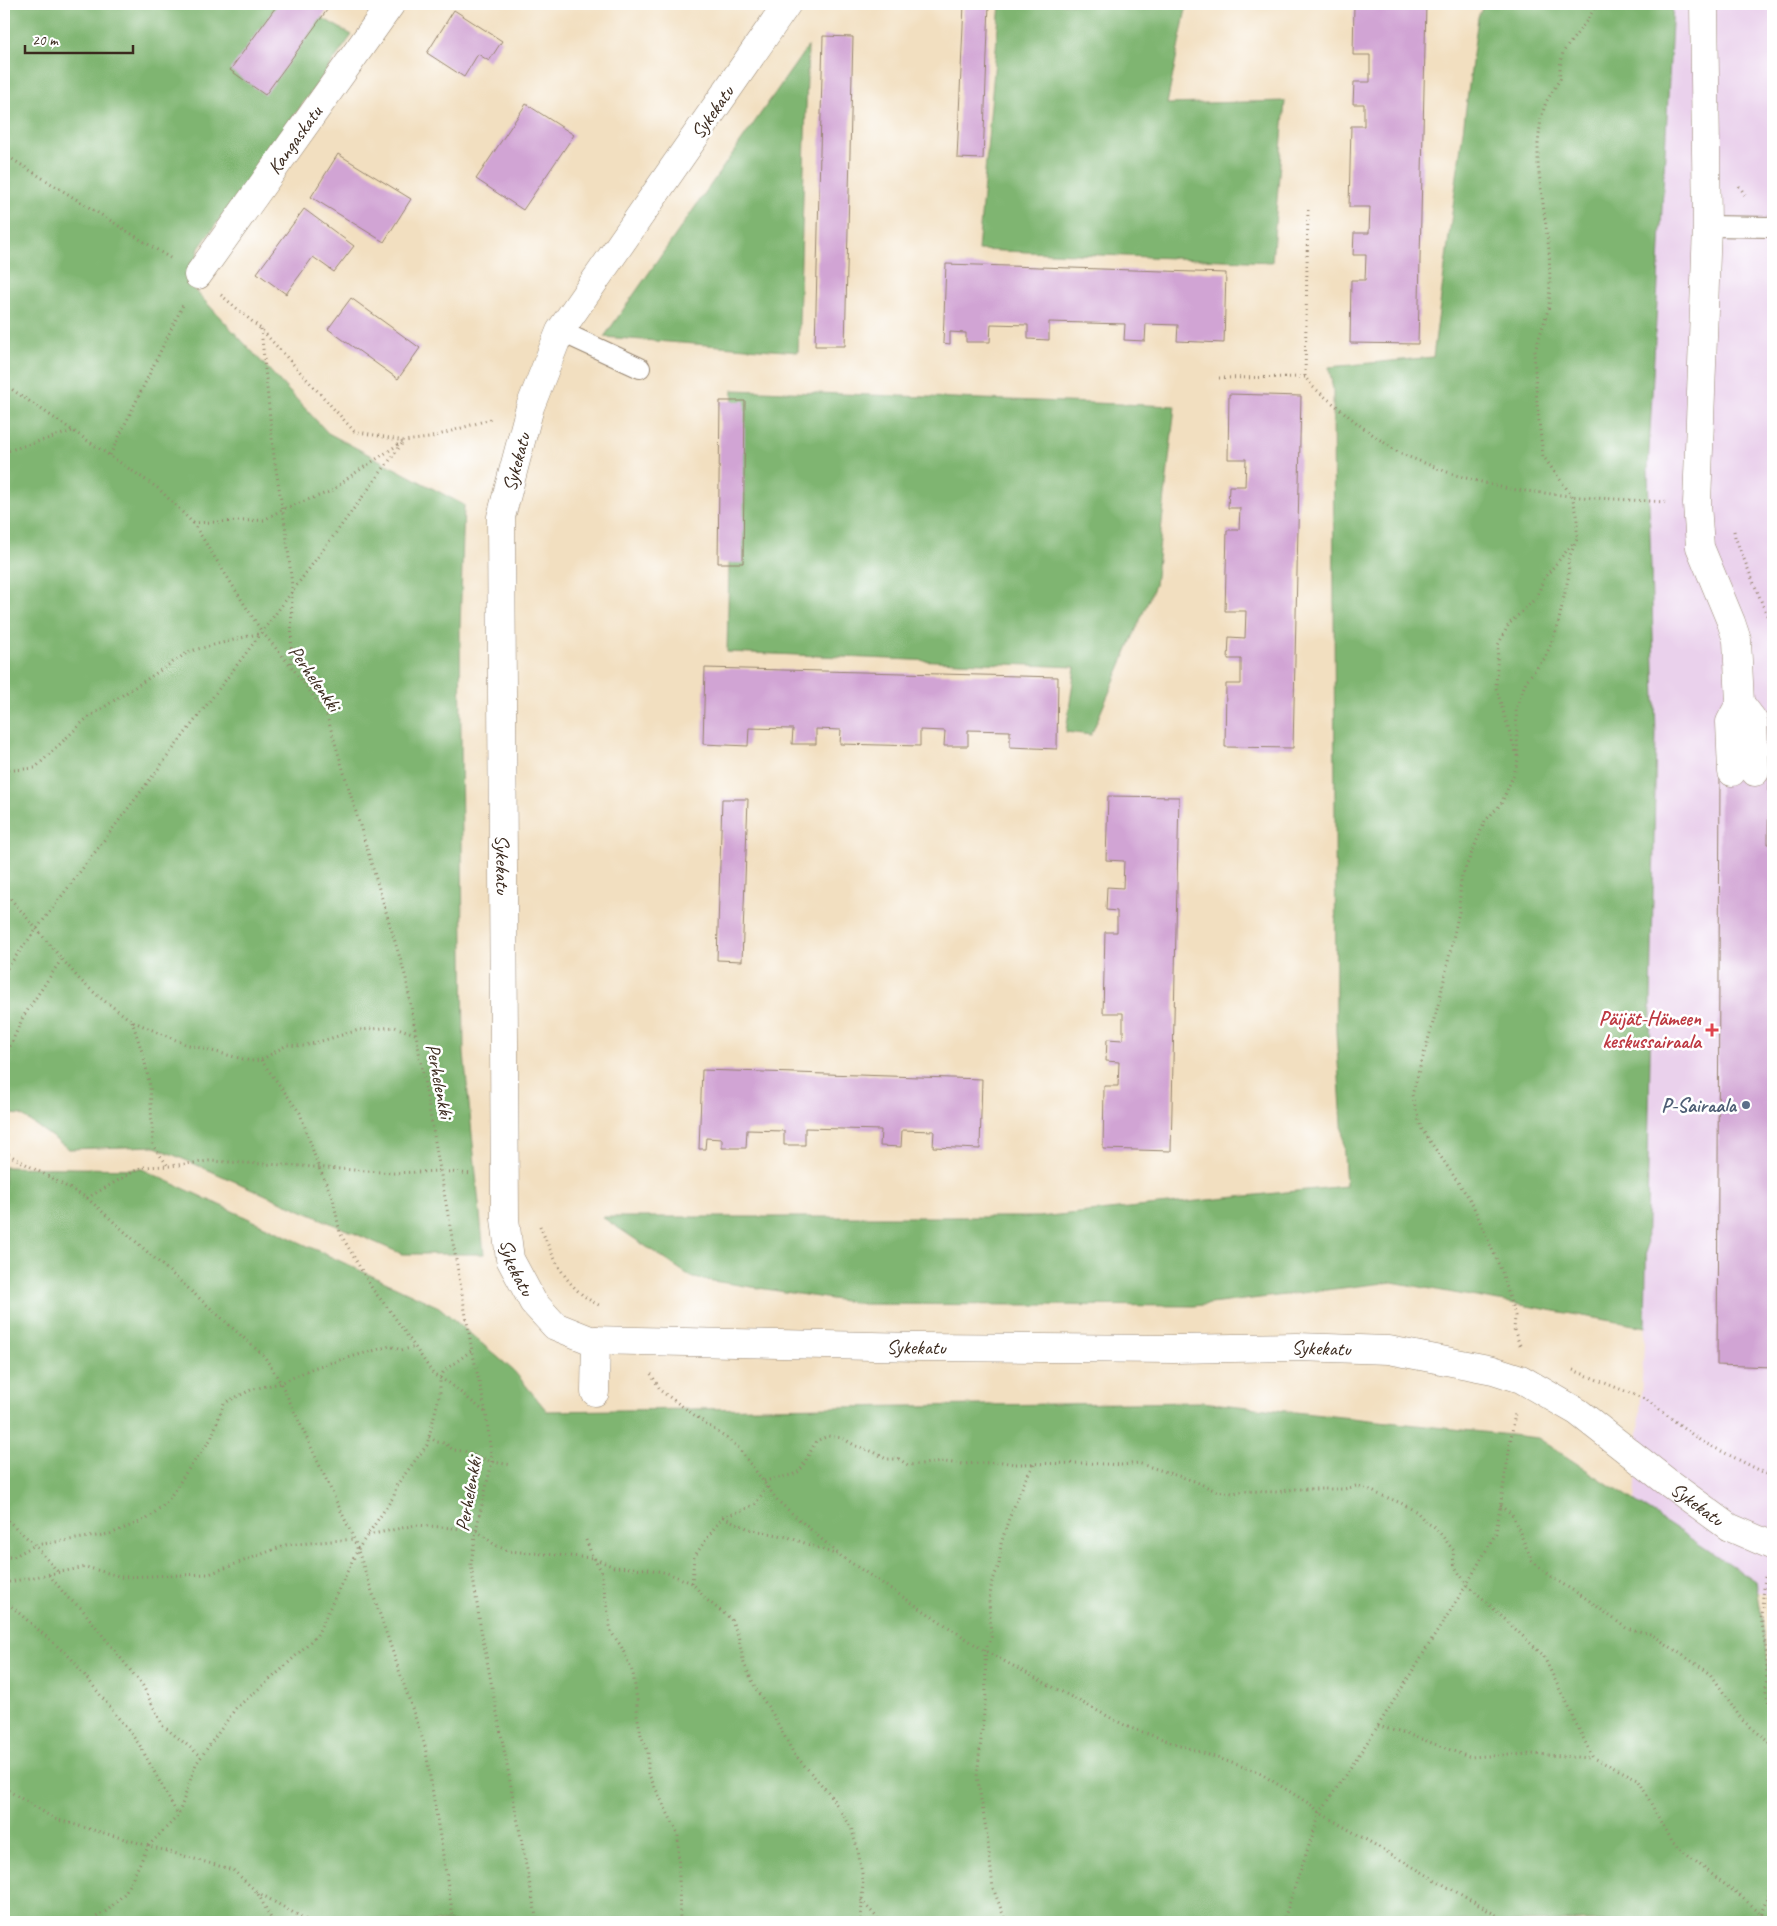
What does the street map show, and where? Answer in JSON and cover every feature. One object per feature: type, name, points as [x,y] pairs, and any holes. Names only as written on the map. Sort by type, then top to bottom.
[{"type":"street","name":"Kangaskatu","points":[[198,275],[391,4]]},
{"type":"street","name":"Sykekatu","points":[[787,4],[560,330],[530,407],[501,517],[505,1219],[510,1259],[533,1302],[555,1326],[590,1340],[919,1347],[1174,1349],[1297,1347],[1389,1350],[1493,1370],[1521,1379],[1578,1412],[1666,1481],[1729,1527],[1772,1546]]},
{"type":"street","points":[[1704,4],[1707,226],[1697,504],[1700,547],[1731,622],[1736,640],[1740,703],[1730,722],[1743,772]]},
{"type":"street","points":[[595,1392],[596,1340]]},
{"type":"lane","points":[[1707,226],[1773,226]]},
{"type":"lane","points":[[560,330],[640,368]]},
{"type":"path","points":[[1283,1922],[1320,1813],[1378,1726],[1467,1584],[1496,1533],[1521,1379],[1522,1364],[1520,1345],[1514,1330],[1515,1316],[1502,1272],[1471,1201],[1421,1128],[1412,1095],[1439,1002],[1459,912],[1460,879],[1485,821],[1501,804],[1514,774],[1518,759],[1516,710],[1526,681],[1545,658],[1557,629],[1569,574],[1568,560],[1577,539],[1577,514],[1572,496],[1543,456],[1537,404],[1534,354],[1549,307],[1550,280],[1549,249],[1538,166],[1538,144],[1541,118],[1546,102],[1560,79],[1563,52],[1597,4]]},
{"type":"path","points":[[4,154],[198,275],[261,329],[354,431],[404,440],[429,438],[530,407]]},
{"type":"path","points":[[1308,210],[1305,377],[1313,387],[1362,428],[1399,453],[1455,475],[1508,489],[1572,496],[1697,504]]},
{"type":"path","points":[[110,455],[198,275]]},
{"type":"path","points":[[261,329],[274,457],[283,509],[292,592],[291,666]]},
{"type":"path","points":[[1219,378],[1305,377]]},
{"type":"path","name":"Perhelenkki","points":[[4,384],[159,488],[193,523],[262,632],[291,666],[326,713],[406,978],[472,1350],[486,1413],[492,1462],[476,1530],[471,1564],[537,1922]]},
{"type":"path","points":[[4,452],[73,430]]},
{"type":"path","points":[[193,523],[264,520],[283,509],[332,491],[349,477],[404,440]]},
{"type":"path","points":[[4,972],[262,632],[404,440]]},
{"type":"path","points":[[1518,759],[1496,688],[1498,645],[1509,624],[1536,598],[1545,577],[1577,539]]},
{"type":"path","points":[[4,771],[35,768],[86,719],[190,651],[262,632]]},
{"type":"path","points":[[4,891],[61,960],[99,997],[132,1021],[185,1044],[250,1062],[261,1060],[287,1045],[304,1046],[359,1030],[395,1027],[416,1034]]},
{"type":"path","points":[[4,1060],[23,1017],[61,960]]},
{"type":"path","points":[[132,1021],[144,1058],[150,1086],[153,1146],[169,1166]]},
{"type":"path","points":[[261,1060],[300,1113],[319,1168],[333,1198],[340,1233],[373,1290],[391,1312],[434,1375],[469,1398],[486,1413]]},
{"type":"path","points":[[4,1152],[87,1198],[264,1356],[281,1384],[358,1549],[425,1746],[454,1922]]},
{"type":"path","points":[[87,1198],[142,1167],[208,1161],[394,1173],[441,1170]]},
{"type":"path","points":[[632,1342],[661,1391],[737,1446],[778,1501],[842,1557],[985,1651],[1128,1727],[1258,1772],[1313,1806],[1320,1813],[1508,1922]]},
{"type":"path","points":[[4,1557],[13,1557],[35,1546],[110,1534],[147,1519],[167,1502],[187,1471],[211,1440],[224,1403],[253,1389],[281,1384],[313,1368],[390,1346],[401,1350],[416,1347]]},
{"type":"path","points":[[88,1922],[108,1910],[125,1893],[149,1845],[178,1816],[196,1764],[236,1708],[281,1670],[317,1635],[358,1549],[394,1496],[396,1486],[427,1445],[440,1392],[440,1378],[444,1371],[472,1350]]},
{"type":"path","points":[[764,1481],[792,1475],[800,1471],[816,1441],[828,1436],[842,1438],[886,1459],[899,1460],[908,1465],[945,1462],[960,1464],[1114,1463],[1123,1465],[1138,1463],[1194,1481],[1216,1491],[1233,1493],[1245,1491],[1277,1492],[1295,1489],[1344,1489],[1356,1486],[1366,1488],[1410,1508],[1436,1528],[1454,1551],[1452,1561],[1458,1573],[1467,1584],[1543,1655],[1593,1758]]},
{"type":"path","points":[[429,1437],[437,1442],[445,1443],[453,1450],[464,1451],[492,1462],[512,1465]]},
{"type":"path","points":[[1006,1922],[993,1888],[987,1835],[977,1776],[986,1694],[985,1651],[991,1637],[989,1601],[992,1582],[999,1565],[1001,1544],[1008,1521],[1027,1476],[1035,1463]]},
{"type":"path","points":[[692,1584],[694,1557],[722,1517],[755,1504],[767,1486]]},
{"type":"path","points":[[1500,1506],[1512,1514],[1532,1561],[1556,1580],[1587,1599],[1626,1628],[1650,1634],[1711,1674],[1742,1720],[1768,1741],[1773,1749]]},
{"type":"path","points":[[722,1517],[749,1529],[788,1537],[842,1557]]},
{"type":"path","points":[[4,1518],[35,1546],[58,1572]]},
{"type":"path","points":[[368,1535],[416,1525],[476,1530],[495,1545],[508,1551],[593,1558],[614,1567],[648,1569],[667,1573],[692,1584],[730,1620],[738,1635],[744,1664],[794,1754],[828,1792],[851,1828],[858,1851],[863,1880],[861,1922]]},
{"type":"path","points":[[4,1583],[86,1567],[122,1578],[210,1574],[286,1545],[354,1539]]},
{"type":"path","points":[[586,1540],[593,1558],[602,1570],[611,1632],[621,1646],[633,1673],[637,1714],[641,1735],[648,1752],[648,1773],[678,1834],[680,1922]]},
{"type":"path","points":[[1772,1546],[1761,1616],[1767,1658],[1766,1693],[1773,1714]]},
{"type":"path","points":[[49,1574],[68,1598],[81,1608],[143,1686],[163,1726],[201,1756]]},
{"type":"path","points":[[4,1600],[72,1658],[138,1744],[178,1816]]},
{"type":"path","points":[[1378,1726],[1416,1737],[1469,1757],[1531,1754],[1593,1758],[1638,1779],[1672,1843],[1773,1922]]},
{"type":"path","points":[[4,1788],[55,1819],[233,1870],[257,1892],[310,1922]]},
{"type":"path","points":[[1762,1914],[1773,1884]]},
{"type":"path","points":[[257,1892],[273,1922]]},
{"type":"path","points":[[861,1900],[881,1922]]},
{"type":"shaded area","name":"Päijät-Hämeen keskussairaala","points":[[1673,4],[1773,4],[1773,1595],[1708,1582],[1635,1502],[1645,1327],[1656,734],[1648,469]]},
{"type":"green space","points":[[4,4],[298,4],[352,35],[199,248],[190,285],[328,433],[464,505],[460,628],[464,1054],[484,1254],[402,1254],[153,1146],[69,1149],[21,1115],[4,1113]]},
{"type":"green space","points":[[1000,4],[1187,4],[1167,104],[1285,101],[1272,262],[978,250]]},
{"type":"green space","points":[[1484,4],[1673,4],[1648,469],[1656,734],[1645,1327],[1392,1282],[1194,1306],[864,1304],[693,1278],[602,1217],[1039,1217],[1346,1186],[1336,1032],[1333,390],[1329,367],[1433,357],[1478,17]]},
{"type":"green space","points":[[808,46],[798,352],[604,337]]},
{"type":"green space","points":[[733,390],[1175,406],[1155,585],[1091,735],[1066,732],[1075,667],[727,652]]},
{"type":"green space","points":[[4,1167],[142,1169],[439,1307],[514,1371],[547,1411],[1201,1402],[1538,1438],[1755,1581],[1773,1694],[1773,1922],[4,1922]]},
{"type":"building","points":[[278,4],[327,4],[330,6],[265,95],[230,70]]},
{"type":"building","points":[[964,4],[989,4],[983,159],[957,158]]},
{"type":"building","points":[[1354,4],[1426,4],[1418,344],[1350,343],[1351,280],[1365,280],[1366,255],[1353,255],[1354,233],[1369,233],[1370,207],[1349,207],[1351,126],[1364,126],[1364,104],[1353,104],[1354,82],[1370,82],[1370,55],[1353,55]]},
{"type":"building","points":[[454,10],[502,41],[489,61],[478,54],[464,77],[427,53]]},
{"type":"building","points":[[823,36],[853,37],[845,346],[815,346]]},
{"type":"building","points":[[526,104],[574,135],[523,210],[476,179]]},
{"type":"building","points":[[338,154],[411,199],[384,242],[311,197]]},
{"type":"building","points":[[304,209],[354,246],[334,272],[313,257],[286,294],[257,273]]},
{"type":"building","points":[[946,264],[1226,273],[1224,343],[1177,341],[1178,325],[1146,324],[1145,341],[1124,340],[1125,324],[1049,322],[1049,340],[1028,339],[1028,325],[991,324],[990,342],[966,342],[966,333],[950,332],[950,344],[943,343]]},
{"type":"building","points":[[351,298],[420,348],[398,379],[328,329]]},
{"type":"building","points":[[1229,394],[1301,396],[1293,748],[1225,747],[1226,684],[1241,684],[1241,659],[1228,659],[1229,637],[1245,638],[1246,611],[1225,611],[1227,530],[1239,530],[1240,508],[1228,508],[1229,486],[1245,486],[1246,459],[1228,459]]},
{"type":"building","points":[[720,401],[745,401],[743,563],[718,563]]},
{"type":"building","points":[[705,668],[1058,677],[1057,749],[1010,747],[1010,731],[968,730],[968,746],[944,746],[945,731],[920,730],[920,746],[840,744],[841,730],[816,729],[816,744],[792,744],[793,729],[749,728],[748,746],[703,744]]},
{"type":"building","name":"P-Sairaala","points":[[1720,772],[1769,772],[1768,844],[1773,844],[1773,1367],[1717,1365]]},
{"type":"building","points":[[1108,796],[1179,797],[1171,1151],[1103,1149],[1104,1086],[1118,1086],[1119,1062],[1106,1061],[1107,1039],[1123,1040],[1123,1013],[1103,1013],[1105,932],[1117,932],[1117,911],[1106,910],[1107,887],[1123,888],[1124,861],[1106,860]]},
{"type":"building","points":[[722,799],[748,799],[742,961],[717,960]]},
{"type":"building","points":[[702,1070],[982,1079],[980,1149],[933,1147],[934,1131],[902,1130],[901,1147],[880,1146],[881,1130],[805,1128],[805,1145],[784,1145],[784,1131],[747,1130],[746,1148],[722,1148],[722,1139],[706,1138],[705,1149],[699,1149]]},
{"type":"place","name":"Päijät-Hämeen keskussairaala","points":[[1712,1030]]},
{"type":"place","name":"P-Sairaala","points":[[1746,1105]]}]
